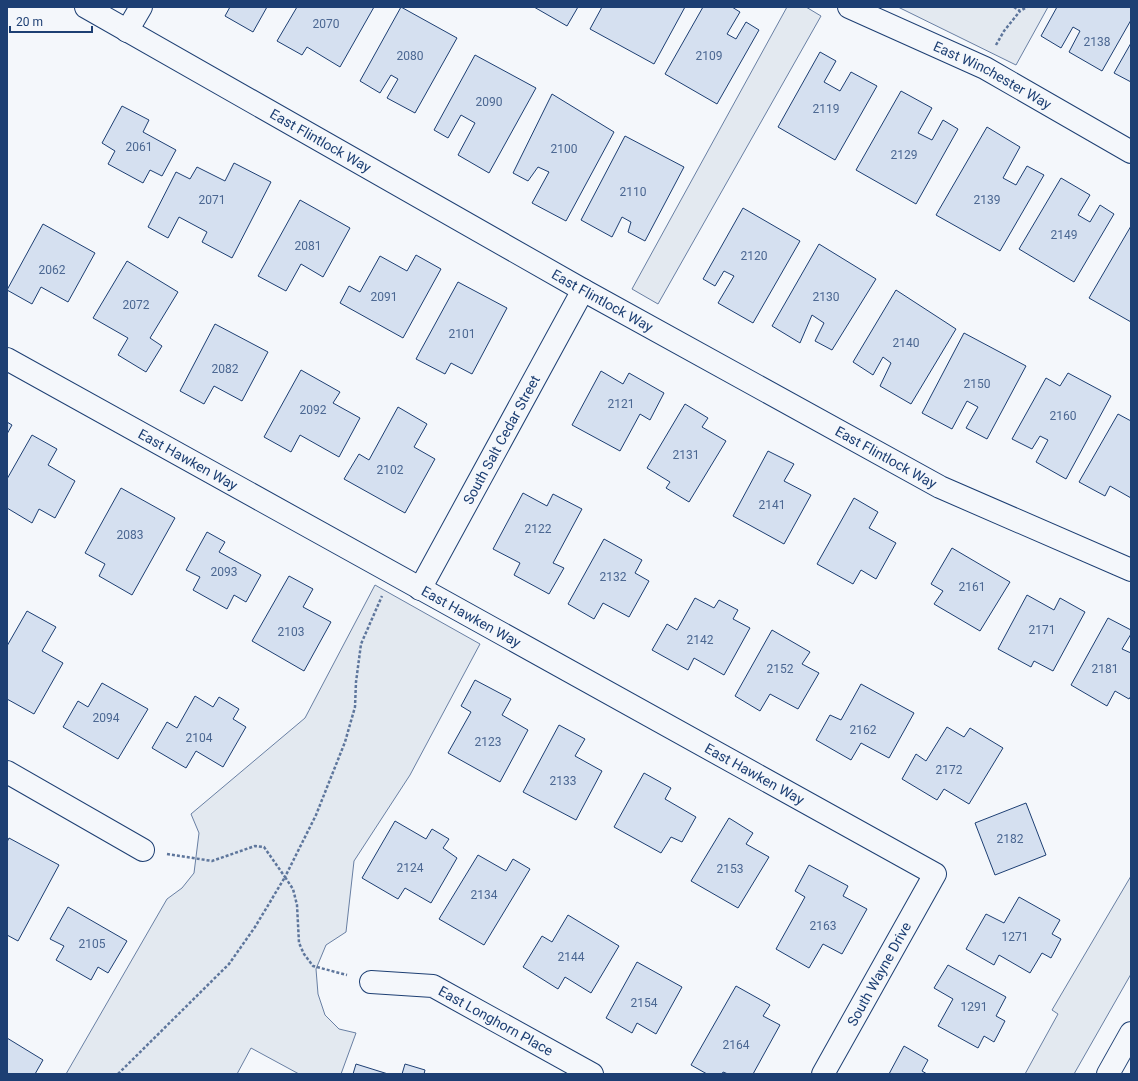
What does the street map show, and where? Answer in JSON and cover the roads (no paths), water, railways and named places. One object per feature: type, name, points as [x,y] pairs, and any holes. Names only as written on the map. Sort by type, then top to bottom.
[{"type":"street","name":"East Flintlock Way","points":[[86,7],[583,290],[940,487],[1131,570]]},
{"type":"street","points":[[127,31],[141,7]]},
{"type":"street","name":"East Winchester Way","points":[[849,7],[985,68],[1131,152]]},
{"type":"street","name":"South Salt Cedar Street","points":[[420,589],[583,290]]},
{"type":"street","name":"East Hawken Way","points":[[7,359],[935,874]]},
{"type":"street","points":[[7,772],[143,850]]},
{"type":"street","name":"South Wayne Drive","points":[[823,1074],[935,874]]},
{"type":"street","name":"East Longhorn Place","points":[[371,982],[433,986],[592,1074]]},
{"type":"street","points":[[1108,1074],[1131,1033]]}]
